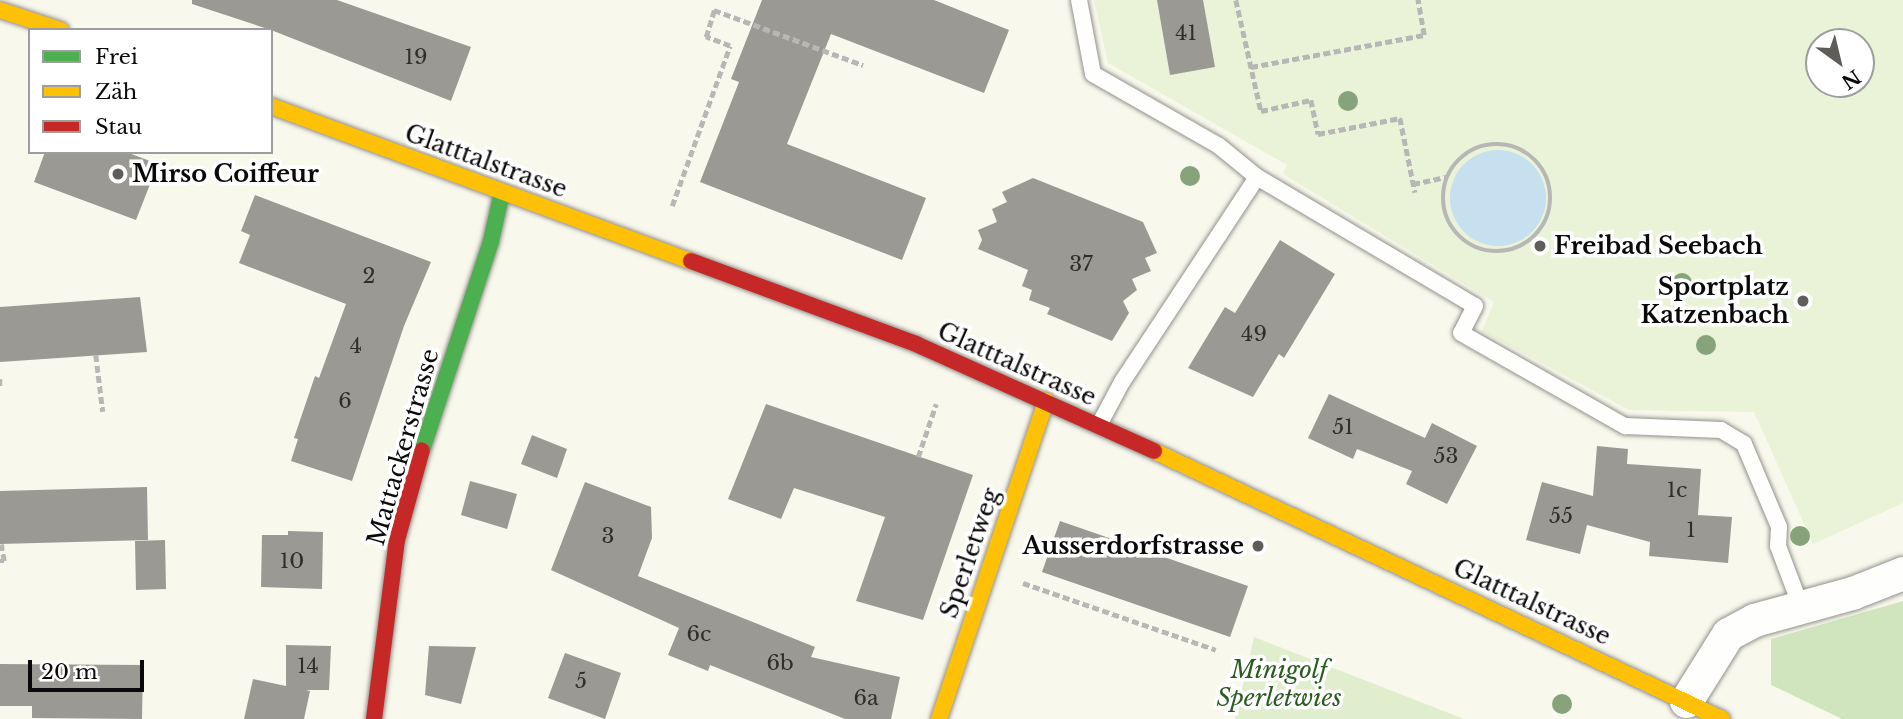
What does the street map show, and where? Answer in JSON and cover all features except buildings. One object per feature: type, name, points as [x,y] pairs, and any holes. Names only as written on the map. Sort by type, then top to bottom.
[{"type":"main road","points":[[0,10],[55,28]]},
{"type":"main road","name":"Glatttalstrasse","points":[[273,107],[916,344],[1099,425],[1721,719]]},
{"type":"main road","name":"Mattackerstrasse","points":[[374,719],[397,540],[415,471],[491,241],[502,192]]},
{"type":"main road","name":"Sperletweg","points":[[939,719],[1046,401]]},
{"type":"street","points":[[1686,701],[1728,634],[1754,620],[1903,573]]},
{"type":"lane","points":[[1079,0],[1093,74],[1219,146],[1257,177],[1475,306],[1461,333],[1625,426],[1721,430],[1744,444],[1779,527],[1778,546],[1801,607]]},
{"type":"lane","points":[[1099,425],[1122,382],[1257,177]]},
{"type":"path","points":[[1236,0],[1261,111],[1311,100],[1318,134],[1400,118],[1415,192]]},
{"type":"path","points":[[1251,67],[1424,35],[1418,0]]},
{"type":"path","points":[[672,206],[730,46],[706,37],[714,10],[863,65]]},
{"type":"path","points":[[1413,184],[1446,177],[1466,153],[1484,145],[1508,144],[1542,166],[1550,186],[1548,217],[1529,242],[1500,253],[1481,251],[1461,240],[1446,219],[1442,198],[1446,177]]},
{"type":"path","points":[[96,355],[103,412]]},
{"type":"path","points":[[0,379],[0,386]]},
{"type":"path","points":[[918,457],[936,404]]},
{"type":"path","points":[[0,561],[4,561],[1,544]]},
{"type":"path","points":[[990,571],[1216,650]]},
{"type":"green space","name":"Freibad Seebach","points":[[1094,0],[1903,0],[1903,503],[1813,544],[1754,412],[1629,410],[1482,331],[1494,302],[1283,174],[1287,165],[1108,63]]},
{"type":"green space","points":[[1903,601],[1903,719],[1842,719],[1771,685],[1771,639]]},
{"type":"green space","name":"Minigolf Sperletwies","points":[[1254,637],[1464,719],[1235,719]]},
{"type":"water","points":[[1498,150],[1516,154],[1532,164],[1542,180],[1546,198],[1542,216],[1532,232],[1516,242],[1498,246],[1480,242],[1464,232],[1454,216],[1450,198],[1454,180],[1464,164],[1480,154]]},
{"type":"traffic: fast","points":[[422,450],[491,241],[502,192]]},
{"type":"traffic: slow","points":[[0,10],[55,28]]},
{"type":"traffic: slow","points":[[273,107],[691,261]]},
{"type":"traffic: slow","points":[[939,719],[1046,401]]},
{"type":"traffic: slow","points":[[1154,451],[1722,719]]},
{"type":"traffic: jam","points":[[691,261],[916,344],[1154,451]]},
{"type":"traffic: jam","points":[[374,719],[397,540],[422,450]]},
{"type":"place","name":"Mirso Coiffeur","points":[[118,174]]},
{"type":"place","name":"Freibad Seebach","points":[[1540,246]]},
{"type":"place","name":"Sportplatz Katzenbach","points":[[1803,301]]},
{"type":"place","name":"Ausserdorfstrasse","points":[[1258,546]]}]
